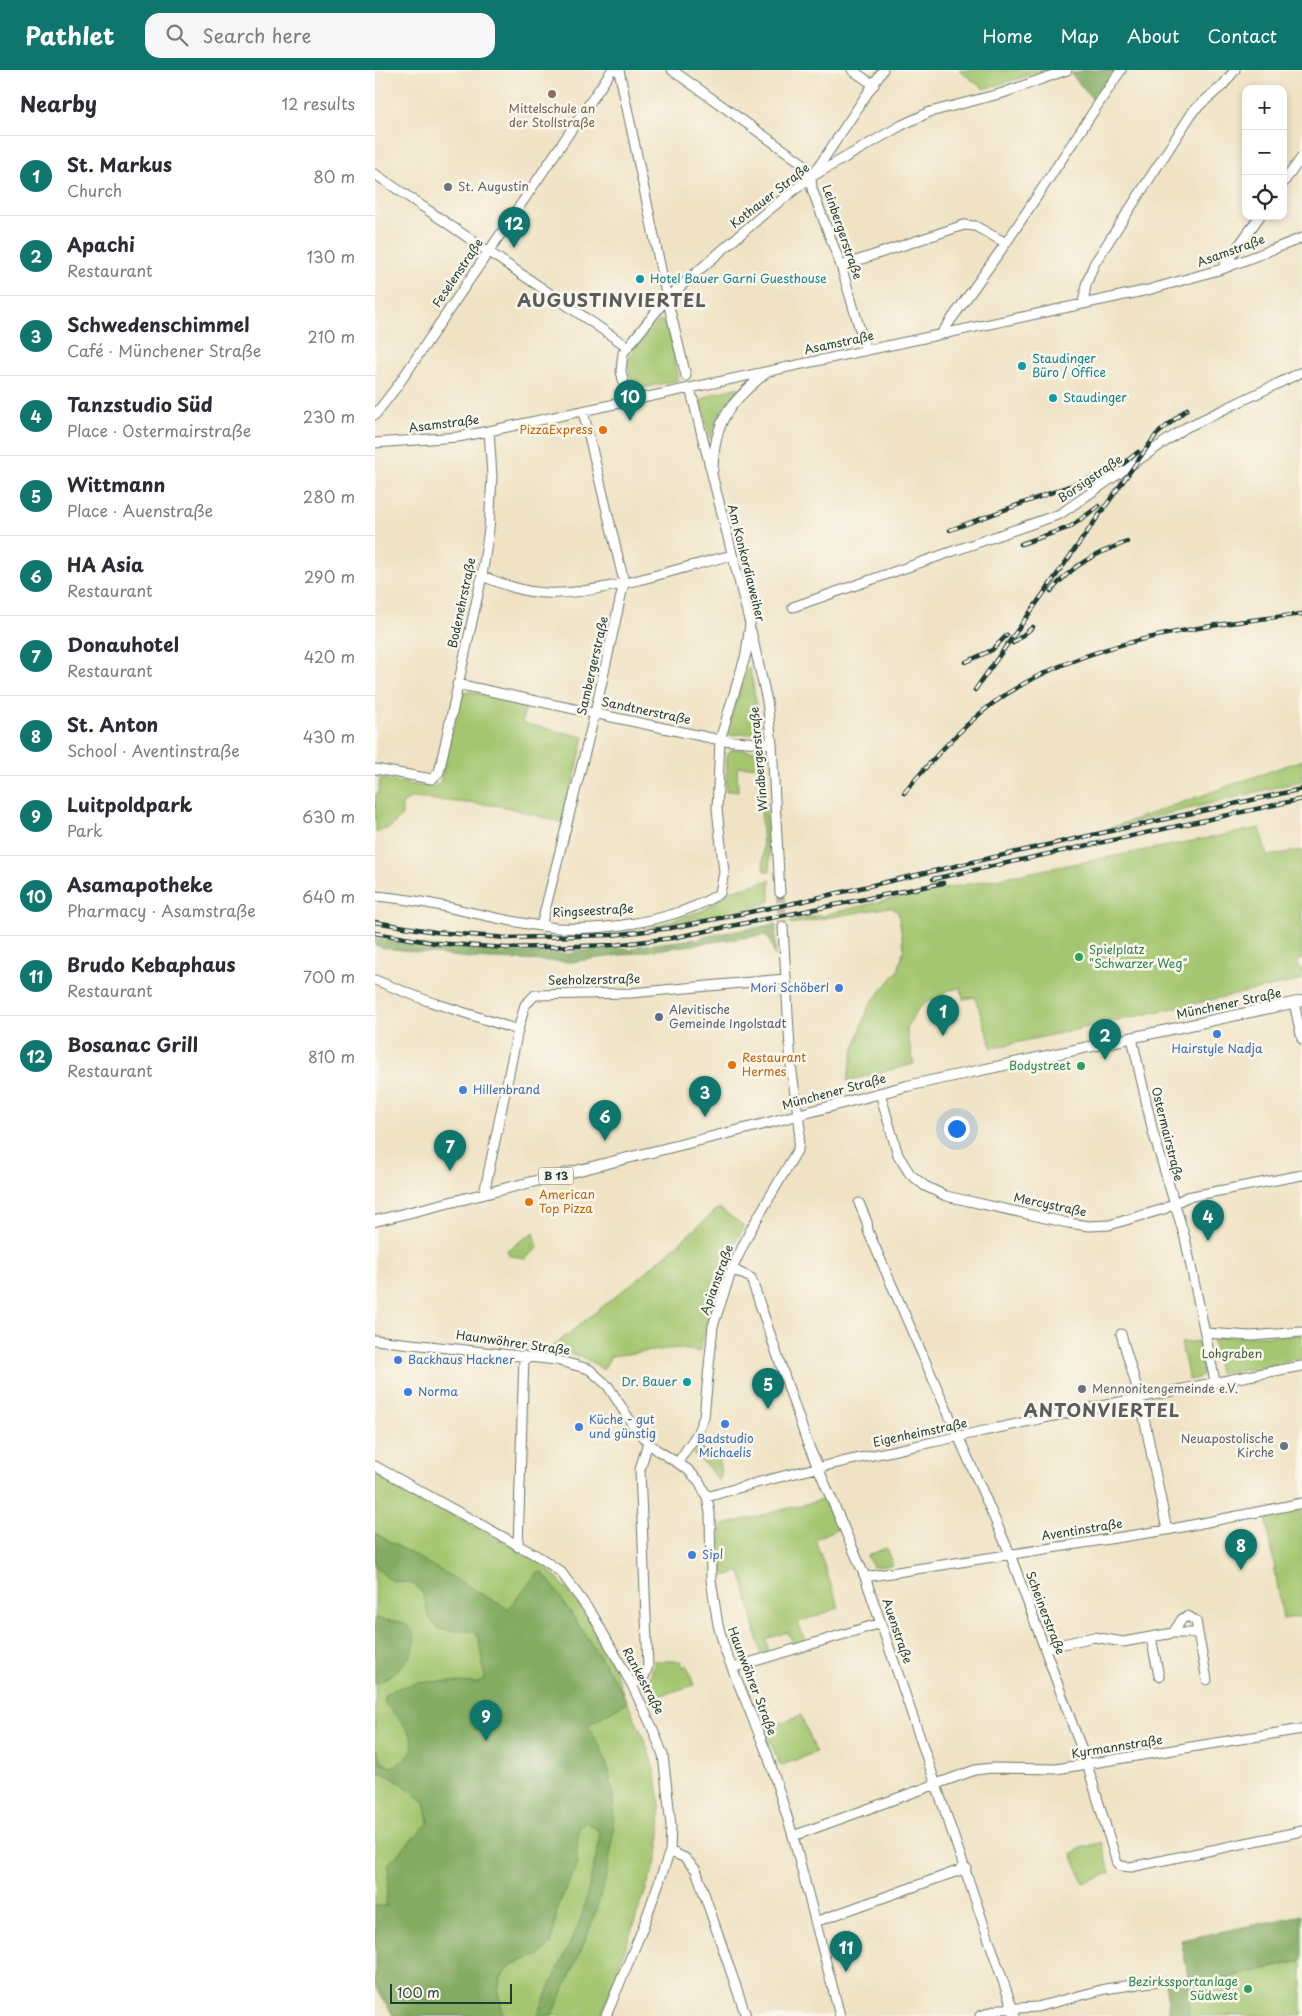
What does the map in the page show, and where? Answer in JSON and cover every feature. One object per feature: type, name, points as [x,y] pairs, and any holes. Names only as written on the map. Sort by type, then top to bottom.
[{"type":"main road","name":"Münchener Straße","points":[[375,1221],[880,1093],[1298,1002]]},
{"type":"street","name":"Feselenstraße","points":[[376,416],[612,70]]},
{"type":"street","points":[[619,70],[667,298],[686,376]]},
{"type":"street","name":"Leinbergerstraße","points":[[672,70],[805,165],[811,177],[812,189],[841,266],[866,350]]},
{"type":"street","points":[[852,70],[874,85]]},
{"type":"street","points":[[811,177],[883,70]]},
{"type":"street","name":"Kothauer Straße","points":[[628,401],[621,362],[627,347],[667,298],[765,213],[811,177],[902,125],[930,112],[1003,93],[1066,70]]},
{"type":"street","points":[[941,334],[1006,243],[1121,70]]},
{"type":"street","points":[[1083,304],[1086,285],[1094,264],[1194,110],[1223,85],[1235,70]]},
{"type":"street","points":[[1287,178],[1302,157]]},
{"type":"street","points":[[375,174],[627,347]]},
{"type":"street","points":[[1222,269],[1257,220]]},
{"type":"street","points":[[841,266],[964,225],[975,226],[1006,243]]},
{"type":"street","name":"Asamstraße","points":[[375,443],[450,438],[489,431],[1148,290],[1222,269],[1302,238]]},
{"type":"street","points":[[713,483],[715,440],[727,410],[737,397],[768,371]]},
{"type":"street","name":"Borsigstraße","points":[[793,607],[1060,514],[1185,428],[1302,372]]},
{"type":"street","name":"Am Konkordiaweiher","points":[[690,388],[750,624],[746,654],[720,740],[717,809],[724,872],[720,893]]},
{"type":"street","name":"Sambergerstraße","points":[[541,926],[595,713],[624,582],[583,411]]},
{"type":"street","name":"Bodenehrstraße","points":[[375,769],[423,778],[436,777],[442,760],[482,576],[492,504],[489,431]]},
{"type":"street","points":[[482,576],[515,588],[544,593],[571,592],[624,582],[732,555]]},
{"type":"street","name":"Windbergerstraße","points":[[750,624],[767,701],[772,744],[781,893]]},
{"type":"street","name":"Sandtnerstraße","points":[[457,684],[720,740],[772,744]]},
{"type":"street","name":"Ringseestraße","points":[[375,896],[406,899],[541,926],[590,926],[642,921],[674,914],[697,906],[720,893]]},
{"type":"street","points":[[783,927],[791,1066],[798,1114]]},
{"type":"street","name":"Seeholzerstraße","points":[[484,1194],[518,1030],[525,1005],[535,995],[648,992],[785,979]]},
{"type":"street","points":[[375,980],[428,1001],[518,1030]]},
{"type":"street","points":[[1298,1002],[1302,1039]]},
{"type":"street","name":"Ostermairstraße","points":[[1132,1038],[1153,1132],[1182,1228],[1215,1381]]},
{"type":"street","name":"Mercystraße","points":[[880,1093],[898,1155],[910,1174],[934,1192],[1089,1226],[1109,1225],[1163,1208],[1187,1197],[1302,1175]]},
{"type":"street","name":"Apianstraße","points":[[678,1462],[697,1434],[704,1417],[713,1326],[732,1269],[751,1229],[799,1149],[800,1128],[798,1114]]},
{"type":"street","name":"Scheinerstraße","points":[[859,1204],[892,1289],[959,1437],[1009,1554],[1087,1764],[1114,1858],[1121,1866],[1131,1867],[1302,1831]]},
{"type":"street","name":"Auenstraße","points":[[732,1269],[751,1278],[818,1468],[846,1528],[865,1577],[1014,2012]]},
{"type":"street","points":[[1206,1333],[1251,1336],[1302,1332]]},
{"type":"street","points":[[1121,1334],[1139,1398],[1167,1530]]},
{"type":"street","name":"Haunwöhrer Straße","points":[[376,1339],[556,1360],[594,1372],[608,1386],[631,1422],[648,1442],[695,1476],[707,1497],[710,1514],[712,1596],[720,1632],[732,1668],[768,1756],[793,1836],[840,2016]]},
{"type":"street","points":[[518,1547],[524,1356]]},
{"type":"street","name":"Eigenheimstraße","points":[[707,1497],[818,1468],[1215,1381],[1302,1366]]},
{"type":"street","points":[[632,1685],[644,1677],[648,1666],[639,1470],[648,1442]]},
{"type":"street","name":"Rankestraße","points":[[375,1466],[518,1547],[541,1558],[561,1572],[593,1617],[632,1685],[653,1727],[663,1755],[671,1825],[670,1851],[642,1930],[606,2016]]},
{"type":"street","name":"Aventinstraße","points":[[865,1577],[1167,1530],[1302,1503]]},
{"type":"street","points":[[1173,1633],[1181,1619],[1188,1616],[1196,1622],[1207,1680]]},
{"type":"street","points":[[732,1668],[881,1623]]},
{"type":"street","points":[[1045,1648],[1094,1637],[1123,1642],[1173,1633],[1198,1633]]},
{"type":"street","points":[[1151,1638],[1159,1676]]},
{"type":"street","name":"Kyrmannstraße","points":[[793,1836],[963,1774],[992,1768],[1056,1769],[1302,1729]]},
{"type":"street","points":[[670,1851],[685,1858],[696,1870],[746,2016]]},
{"type":"street","points":[[815,1922],[966,1868]]},
{"type":"street","points":[[980,2016],[1000,2009],[1014,2012],[1105,1989],[1158,1981]]},
{"type":"green space","points":[[959,70],[1046,70],[984,89]]},
{"type":"green space","points":[[1084,70],[1118,70],[1095,102],[1071,74]]},
{"type":"green space","points":[[660,320],[666,323],[669,329],[679,380],[633,390],[627,359],[652,327]]},
{"type":"green space","points":[[739,387],[719,414],[710,439],[700,401],[712,394]]},
{"type":"green space","points":[[750,668],[761,730],[756,733],[730,735],[727,730],[746,670]]},
{"type":"green space","points":[[468,691],[526,703],[522,723],[584,737],[564,823],[502,806],[411,798],[402,804],[402,815],[391,827],[376,833],[375,795],[378,794],[380,779],[427,787],[433,787],[440,783],[459,693]]},
{"type":"green space","points":[[732,749],[759,751],[763,754],[770,871],[764,871],[759,766],[737,767],[738,791],[726,791],[727,755]]},
{"type":"green space","points":[[1302,760],[1302,781],[1110,828]]},
{"type":"green space","points":[[1260,828],[1267,856],[1302,850],[1302,959],[1296,963],[1302,969],[1302,980],[992,1048],[975,997],[963,999],[961,988],[945,991],[944,997],[930,1001],[921,1007],[906,1028],[914,1064],[847,1081],[854,1049],[869,1005],[898,971],[904,948],[898,912],[890,907],[791,924],[790,921],[819,915],[825,916],[891,899]]},
{"type":"green space","points":[[770,880],[770,901],[763,904],[722,916],[712,918],[696,917],[689,921],[649,928],[704,910],[730,891]]},
{"type":"green space","points":[[776,924],[775,957],[770,941],[764,935],[571,962],[469,958],[384,948],[375,945],[375,938],[444,948],[500,952],[502,954],[507,952],[573,954],[575,951],[626,948],[631,950],[638,946],[694,939],[697,941],[702,937]]},
{"type":"green space","points":[[719,1208],[744,1226],[720,1272],[699,1352],[676,1348],[611,1356],[603,1370],[577,1355],[548,1350],[641,1276]]},
{"type":"green space","points":[[534,1232],[538,1248],[525,1259],[509,1255],[507,1250]]},
{"type":"green space","name":"Lohgraben","points":[[1302,1335],[1302,1358],[1263,1368],[1219,1373],[1212,1337]]},
{"type":"green space","points":[[1199,1341],[1203,1373],[1199,1378],[1189,1380],[1181,1343]]},
{"type":"green space","points":[[704,1434],[702,1451],[706,1451],[707,1455],[719,1455],[721,1477],[718,1481],[709,1468],[693,1454]]},
{"type":"green space","points":[[375,1473],[539,1561],[551,1572],[582,1609],[606,1651],[644,1740],[656,1776],[659,1794],[660,1834],[658,1856],[601,2016],[393,2016],[375,1986]]},
{"type":"green space","points":[[825,1499],[840,1528],[815,1539],[839,1608],[798,1622],[805,1641],[794,1645],[788,1632],[766,1639],[769,1652],[761,1654],[741,1572],[722,1576],[721,1529],[723,1525]]},
{"type":"green space","points":[[1302,1510],[1302,1616],[1283,1619],[1266,1516]]},
{"type":"green space","points":[[375,1533],[508,1609],[538,1572],[543,1573],[619,1686],[627,1702],[588,1725],[604,1755],[612,1792],[613,1824],[610,1858],[592,1923],[552,2016],[537,2016],[581,1919],[599,1844],[599,1831],[585,1821],[578,1829],[577,1864],[558,1906],[551,1945],[539,1955],[511,1965],[501,1978],[498,1993],[504,2016],[395,2016],[375,1982],[375,1906],[386,1906],[389,1863],[429,1822],[425,1802],[401,1783],[381,1772],[375,1773],[375,1748],[384,1764],[392,1767],[404,1759],[411,1751],[413,1744],[406,1728],[384,1702],[386,1694],[420,1683],[478,1683],[485,1678],[478,1636],[474,1631],[451,1631],[434,1625],[430,1619],[424,1597],[415,1585],[392,1580],[383,1574],[375,1565]]},
{"type":"green space","points":[[886,1548],[893,1565],[873,1567],[867,1556]]},
{"type":"green space","points":[[375,1617],[406,1624],[414,1635],[414,1643],[412,1652],[406,1661],[391,1675],[375,1683]]},
{"type":"green space","points":[[654,1661],[681,1661],[683,1667],[687,1665],[694,1685],[652,1698],[647,1686]]},
{"type":"green space","points":[[801,1715],[816,1752],[780,1766],[765,1729]]},
{"type":"green space","points":[[1102,1842],[1110,1873],[1083,1883],[1072,1853],[1081,1848]]},
{"type":"green space","points":[[1302,1915],[1302,1960],[1199,1984],[1190,1994],[1188,2016],[1170,2016],[1165,1983],[1188,1976],[1181,1940]]},
{"type":"green space","name":"Bezirkssportanlage Südwest","points":[[1302,1961],[1302,2016],[1188,2016],[1190,1994],[1199,1984]]},
{"type":"tunnel","points":[[780,893],[783,927]]},
{"type":"railway","points":[[975,690],[1156,435],[1187,409]]},
{"type":"railway","points":[[950,530],[1107,472],[1123,464],[1138,452]]},
{"type":"railway","points":[[1021,544],[1070,527],[1099,506]]},
{"type":"railway","points":[[1051,591],[1085,561],[1127,542]]},
{"type":"railway","points":[[904,793],[945,746],[992,704],[1026,683],[1062,665],[1100,651],[1181,631],[1302,614]]},
{"type":"railway","points":[[1013,643],[1033,627]]},
{"type":"railway","points":[[966,662],[992,650],[1007,635]]},
{"type":"railway","points":[[375,922],[435,932],[507,938],[612,935],[671,928],[799,902],[1302,789]]},
{"type":"railway","points":[[933,879],[1302,799]]},
{"type":"railway","points":[[375,933],[435,943],[507,948],[614,945],[672,938],[943,883]]},
{"type":"place","name":"Mittelschule an der Stollstraße","points":[[552,94]]},
{"type":"place","name":"St. Augustin","points":[[448,187]]},
{"type":"place","name":"Bosanac Grill","points":[[514,248]]},
{"type":"place","name":"Hotel Bauer Garni Guesthouse","points":[[640,279]]},
{"type":"place","name":"Staudinger Büro / Office","points":[[1022,366]]},
{"type":"place","name":"Staudinger","points":[[1053,398]]},
{"type":"place","name":"Asamapotheke","points":[[630,421]]},
{"type":"place","name":"PizzaExpress","points":[[603,430]]},
{"type":"place","name":"Spielplatz \"Schwarzer Weg\"","points":[[1079,957]]},
{"type":"place","name":"Mori Schöberl","points":[[839,988]]},
{"type":"place","name":"Alevitische Gemeinde Ingolstadt","points":[[659,1017]]},
{"type":"place","name":"Hairstyle Nadja","points":[[1217,1034]]},
{"type":"place","name":"St. Markus","points":[[943,1036]]},
{"type":"place","name":"Apachi","points":[[1105,1060]]},
{"type":"place","name":"Restaurant Hermes","points":[[732,1065]]},
{"type":"place","name":"Bodystreet","points":[[1081,1066]]},
{"type":"place","name":"Hillenbrand","points":[[463,1090]]},
{"type":"place","name":"Schwedenschimmel","points":[[705,1117]]},
{"type":"place","name":"HA Asia","points":[[605,1141]]},
{"type":"place","name":"Donauhotel","points":[[450,1171]]},
{"type":"place","name":"American Top Pizza","points":[[529,1202]]},
{"type":"place","name":"Tanzstudio Süd","points":[[1208,1241]]},
{"type":"place","name":"Backhaus Hackner","points":[[398,1360]]},
{"type":"place","name":"Dr. Bauer","points":[[687,1382]]},
{"type":"place","name":"Mennonitengemeinde e.V.","points":[[1082,1389]]},
{"type":"place","name":"Norma","points":[[408,1392]]},
{"type":"place","name":"Wittmann","points":[[768,1409]]},
{"type":"place","name":"Badstudio Michaelis","points":[[725,1424]]},
{"type":"place","name":"Küche - gut und günstig","points":[[579,1427]]},
{"type":"place","name":"Neuapostolische Kirche","points":[[1284,1446]]},
{"type":"place","name":"Sipl","points":[[692,1555]]},
{"type":"place","name":"St. Anton","points":[[1241,1570]]},
{"type":"place","name":"Luitpoldpark","points":[[486,1741]]},
{"type":"place","name":"Brudo Kebaphaus","points":[[846,1972]]},
{"type":"place","name":"Bezirkssportanlage Südwest","points":[[1248,1989]]},
{"type":"district","name":"AUGUSTINVIERTEL","points":[[612,301]]},
{"type":"district","name":"ANTONVIERTEL","points":[[1102,1411]]}]
